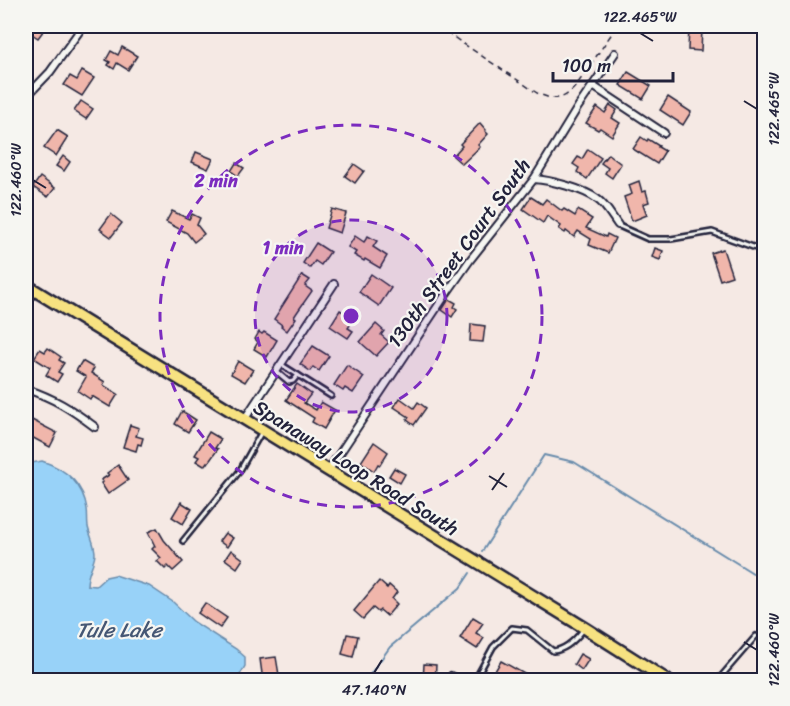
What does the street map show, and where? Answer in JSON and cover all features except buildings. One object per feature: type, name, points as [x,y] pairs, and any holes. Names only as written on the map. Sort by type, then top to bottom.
[{"type":"main road","name":"Spanaway Loop Road South","points":[[30,288],[585,628],[667,681]]},
{"type":"street","points":[[26,97],[50,72],[83,26]]},
{"type":"street","name":"130th Street Court South","points":[[327,471],[470,260],[534,179],[615,53]]},
{"type":"street","points":[[592,86],[663,132]]},
{"type":"street","points":[[534,179],[544,179],[597,198],[618,225]]},
{"type":"street","points":[[243,420],[334,284]]},
{"type":"street","points":[[26,304],[30,288]]},
{"type":"street","points":[[26,389],[55,400],[95,427]]},
{"type":"lane","points":[[618,225],[648,239],[671,239],[712,232],[765,251]]},
{"type":"lane","points":[[281,364],[331,396]]},
{"type":"lane","points":[[276,371],[290,382],[298,375]]},
{"type":"lane","points":[[183,541],[238,472],[262,431]]},
{"type":"lane","points":[[475,681],[493,647],[512,627],[527,630],[553,651],[560,650],[585,628]]},
{"type":"lane","points":[[718,681],[756,636]]},
{"type":"lane","points":[[451,675],[461,681]]},
{"type":"path","points":[[437,26],[537,93],[557,99],[570,93],[576,86],[617,26]]},
{"type":"water","name":"Tule Lake","points":[[42,461],[59,468],[72,478],[85,500],[88,527],[95,554],[87,585],[96,586],[106,577],[115,575],[149,586],[173,602],[194,622],[245,657],[245,666],[237,680],[26,680],[26,464]]},
{"type":"waterway","points":[[482,552],[544,455],[574,462],[764,580]]},
{"type":"waterway","points":[[366,680],[390,647],[460,588],[470,573]]}]
